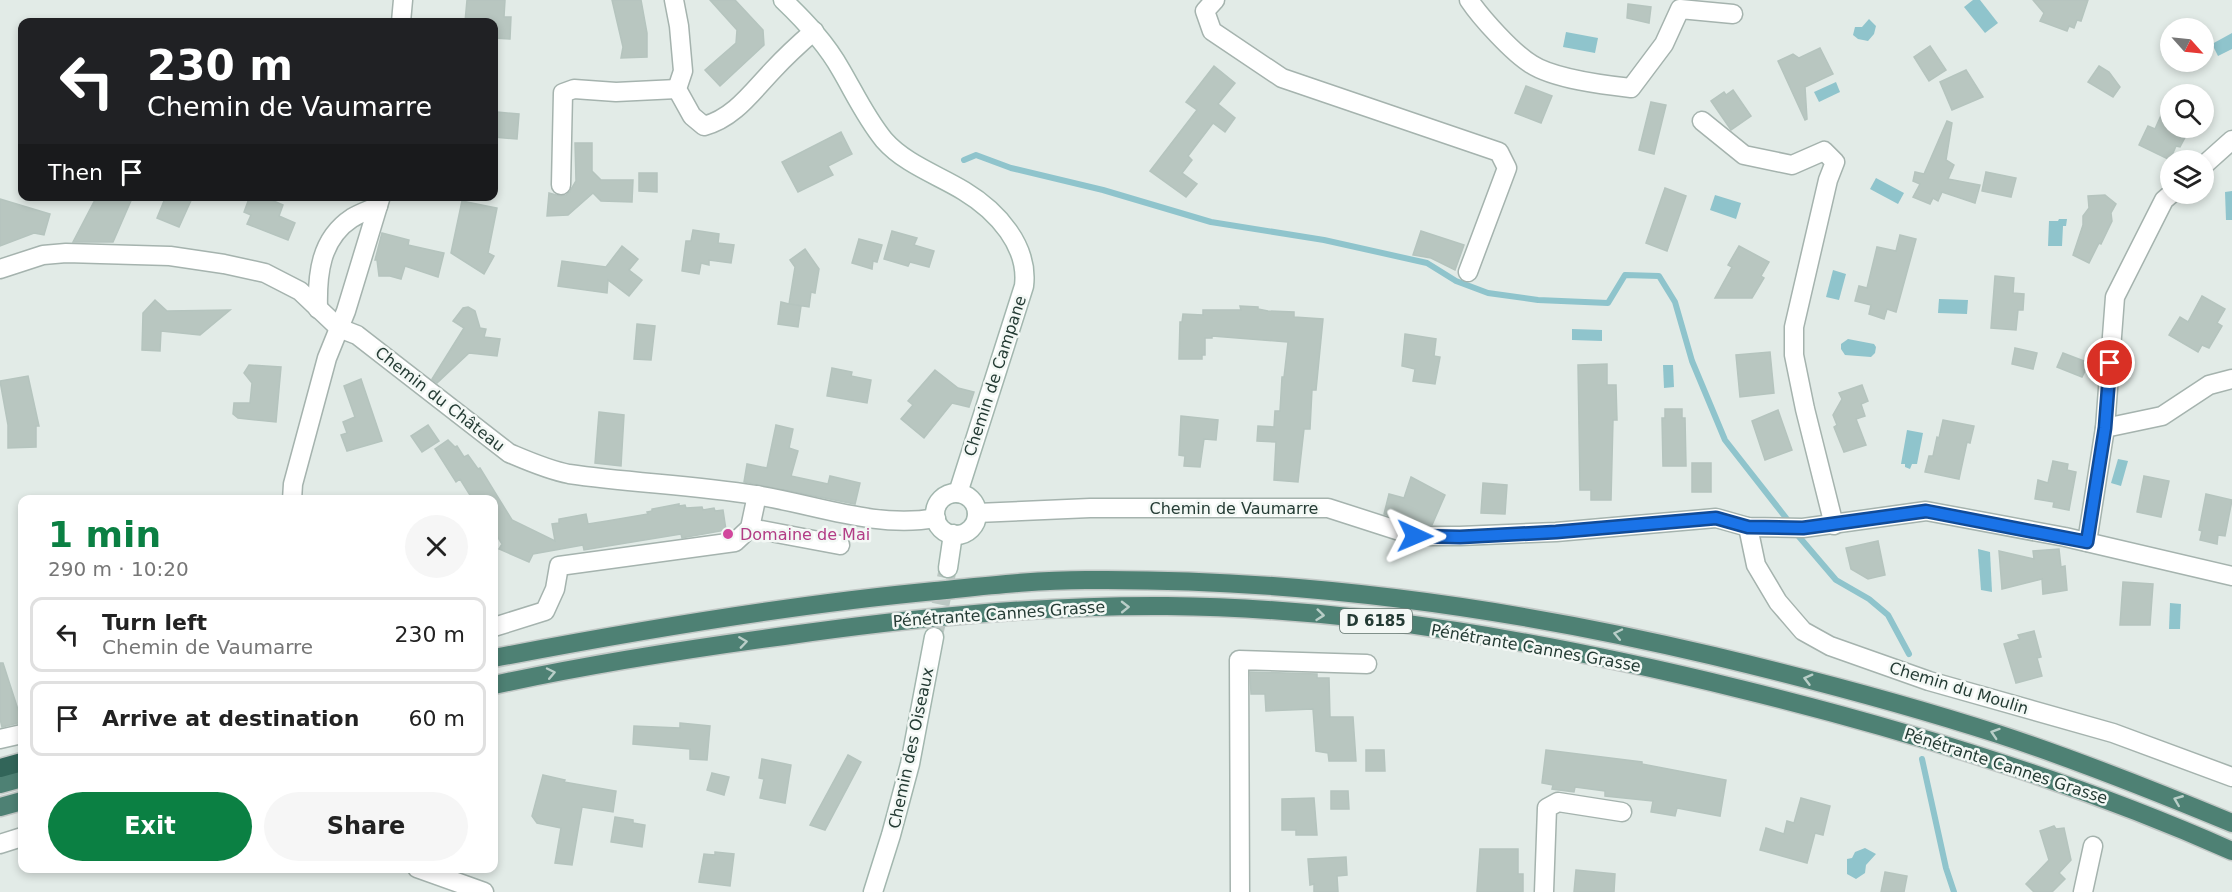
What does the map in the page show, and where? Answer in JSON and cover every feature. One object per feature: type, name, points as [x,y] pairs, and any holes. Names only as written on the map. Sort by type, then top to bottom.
[{"type":"highway","name":"Pénétrante Cannes Grasse","points":[[498,657],[797,606],[1019,583],[1158,580],[1298,587],[1474,609],[1619,633],[1785,673],[2001,735],[2160,793],[2232,823]]},
{"type":"highway","name":"Pénétrante Cannes Grasse","points":[[498,685],[566,670],[746,641],[885,622],[1042,608],[1165,606],[1322,615],[1443,630],[1563,650],[1679,674],[1797,703],[1913,734],[2027,771],[2136,810],[2232,851]]},
{"type":"highway","points":[[0,768],[18,763]]},
{"type":"highway","points":[[0,784],[18,779]]},
{"type":"highway","points":[[0,807],[18,802]]},
{"type":"street","points":[[401,18],[403,0]]},
{"type":"street","points":[[674,0],[680,26],[683,70],[677,89],[692,116],[704,126],[717,122],[738,108],[790,52],[814,31]]},
{"type":"street","name":"Chemin de Campane","points":[[783,0],[814,31],[829,50],[857,101],[885,141],[910,161],[980,202],[1009,232],[1020,250],[1026,274],[1020,302],[958,493]]},
{"type":"street","points":[[1215,0],[1205,11],[1212,31],[1282,78],[1499,152],[1507,168],[1468,272]]},
{"type":"street","points":[[1469,0],[1504,40],[1530,64],[1548,72],[1605,85],[1631,88],[1664,44],[1680,9],[1733,14]]},
{"type":"street","points":[[561,185],[563,93],[574,89],[616,92],[677,89]]},
{"type":"street","points":[[1702,121],[1744,155],[1791,165],[1824,151],[1835,162],[1828,180],[1794,327],[1794,355],[1834,525]]},
{"type":"street","points":[[2214,156],[2232,140]]},
{"type":"street","points":[[318,309],[317,281],[323,255],[335,234],[352,218],[380,201]]},
{"type":"street","points":[[292,495],[293,484],[327,358],[380,201]]},
{"type":"street","points":[[2087,542],[2105,428],[2115,297],[2162,204]]},
{"type":"street","name":"Chemin du Château","points":[[0,269],[43,255],[66,253],[170,256],[265,273],[300,291],[339,328],[357,335],[509,453],[534,464],[568,473],[758,495],[861,516],[909,520],[936,518]]},
{"type":"street","points":[[2105,428],[2162,416],[2209,386],[2232,379]]},
{"type":"street","points":[[958,493],[972,500],[977,513],[976,520],[967,532],[953,534],[942,529],[936,518],[939,503],[951,494],[958,493]]},
{"type":"street","points":[[498,626],[545,611],[555,589],[559,566],[735,542],[750,528],[758,495]]},
{"type":"street","name":"Chemin de Vaumarre","points":[[977,513],[1090,508],[1328,508],[1415,536],[1460,537],[1556,532],[1716,518],[1748,527],[1795,529],[1926,511],[2087,542],[2232,576]]},
{"type":"street","name":"Chemin du Moulin","points":[[1748,527],[1756,565],[1778,602],[1803,631],[1830,646],[1929,681],[2114,733],[2232,777]]},
{"type":"street","points":[[750,528],[840,545]]},
{"type":"street","points":[[948,568],[953,534]]},
{"type":"street","name":"Chemin des Oiseaux","points":[[873,892],[910,764],[934,637]]},
{"type":"street","points":[[1240,892],[1239,660],[1367,664]]},
{"type":"street","points":[[0,739],[18,735]]},
{"type":"street","points":[[1544,892],[1547,808],[1558,802],[1622,812]]},
{"type":"street","points":[[0,844],[18,838]]},
{"type":"street","points":[[2083,892],[2093,846]]},
{"type":"street","points":[[433,873],[484,892]]},
{"type":"water","points":[[1973,0],[1980,0],[1998,23],[1985,33],[1964,7]]},
{"type":"water","points":[[1869,19],[1876,26],[1874,34],[1868,41],[1858,39],[1853,35],[1855,27],[1862,27]]},
{"type":"water","points":[[1566,32],[1598,38],[1595,53],[1563,47]]},
{"type":"water","points":[[2232,33],[2232,49],[2218,56],[2214,43]]},
{"type":"water","points":[[1836,82],[1840,92],[1819,102],[1814,92]]},
{"type":"water","points":[[1876,178],[1904,193],[1898,204],[1870,189]]},
{"type":"water","points":[[2232,191],[2232,220],[2226,220],[2225,192]]},
{"type":"water","points":[[1715,195],[1741,203],[1736,219],[1710,210]]},
{"type":"water","points":[[2067,219],[2066,226],[2063,226],[2062,246],[2048,246],[2049,221]]},
{"type":"water","points":[[1833,270],[1846,274],[1839,300],[1826,297]]},
{"type":"water","points":[[1939,299],[1968,300],[1967,314],[1938,313]]},
{"type":"water","points":[[1572,329],[1602,330],[1602,341],[1572,340]]},
{"type":"water","points":[[1848,339],[1874,344],[1875,353],[1871,357],[1845,355],[1841,344]]},
{"type":"water","points":[[1663,365],[1673,365],[1674,387],[1664,388]]},
{"type":"water","points":[[1907,430],[1923,433],[1917,464],[1912,464],[1910,469],[1905,467],[1905,464],[1901,464]]},
{"type":"water","points":[[2118,459],[2128,461],[2121,486],[2111,483]]},
{"type":"water","points":[[1978,549],[1990,552],[1992,592],[1981,590]]},
{"type":"water","points":[[2170,603],[2181,604],[2180,629],[2169,629]]},
{"type":"water","points":[[1865,848],[1876,854],[1866,865],[1865,873],[1856,879],[1847,874],[1847,859],[1852,858],[1855,852]]},
{"type":"building","points":[[467,0],[505,0],[504,17],[511,17],[510,39],[498,38],[498,18],[465,18]]},
{"type":"building","points":[[612,0],[641,0],[647,33],[647,57],[621,58],[623,47]]},
{"type":"building","points":[[710,0],[735,0],[763,30],[764,45],[720,86],[705,70],[736,43],[737,30]]},
{"type":"building","points":[[2033,0],[2088,0],[2081,21],[2077,20],[2074,28],[2069,26],[2067,31],[2040,21],[2044,13]]},
{"type":"building","points":[[1628,4],[1651,7],[1649,23],[1627,18]]},
{"type":"building","points":[[1930,46],[1946,70],[1929,81],[1914,57]]},
{"type":"building","points":[[1820,48],[1833,74],[1805,87],[1807,119],[1805,120],[1778,61],[1793,54],[1799,58]]},
{"type":"building","points":[[1214,66],[1235,83],[1218,104],[1235,118],[1225,132],[1213,123],[1188,156],[1192,160],[1182,173],[1197,184],[1186,197],[1150,171],[1197,110],[1186,102]]},
{"type":"building","points":[[2099,66],[2109,72],[2120,87],[2113,97],[2088,82]]},
{"type":"building","points":[[1966,70],[1983,97],[1952,110],[1940,82]]},
{"type":"building","points":[[1526,86],[1552,96],[1541,123],[1515,113]]},
{"type":"building","points":[[1733,90],[1751,116],[1731,130],[1711,101],[1724,92],[1726,95]]},
{"type":"building","points":[[1651,102],[1666,105],[1654,154],[1639,150]]},
{"type":"building","points":[[498,112],[519,114],[517,139],[498,137]]},
{"type":"building","points":[[2160,118],[2160,138],[2185,138],[2180,147],[2176,146],[2174,150],[2160,150],[2160,155],[2139,145],[2148,126],[2155,129]]},
{"type":"building","points":[[1947,121],[1952,123],[1946,160],[1954,165],[1948,179],[1980,185],[1975,203],[1942,192],[1938,201],[1933,198],[1930,204],[1913,197],[1920,184],[1913,181],[1915,172],[1924,174]]},
{"type":"building","points":[[841,132],[852,154],[828,166],[833,175],[798,192],[782,162]]},
{"type":"building","points":[[575,143],[592,143],[592,171],[601,180],[633,180],[632,202],[601,201],[593,193],[568,215],[547,216],[549,193],[566,195],[576,181]]},
{"type":"building","points":[[1986,172],[2016,178],[2011,197],[1982,191]]},
{"type":"building","points":[[639,173],[657,173],[657,192],[639,191]]},
{"type":"building","points":[[1665,188],[1686,196],[1667,251],[1646,243]]},
{"type":"building","points":[[2105,195],[2116,204],[2111,213],[2112,221],[2089,263],[2073,255],[2083,225],[2083,216],[2089,208],[2088,196]]},
{"type":"building","points":[[0,199],[50,214],[44,235],[34,233],[0,246]]},
{"type":"building","points":[[94,201],[131,201],[113,242],[73,242]]},
{"type":"building","points":[[164,201],[191,201],[179,227],[157,218]]},
{"type":"building","points":[[248,201],[274,201],[283,205],[279,216],[295,223],[288,240],[247,224],[251,215],[244,212]]},
{"type":"building","points":[[462,201],[497,208],[488,253],[494,256],[484,274],[451,253]]},
{"type":"building","points":[[693,230],[719,234],[718,243],[734,245],[731,263],[709,260],[709,265],[701,263],[699,274],[682,271],[686,241],[691,241]]},
{"type":"building","points":[[892,231],[917,238],[914,245],[934,251],[929,267],[910,262],[908,266],[884,259]]},
{"type":"building","points":[[1421,231],[1464,245],[1455,270],[1431,258],[1413,255]]},
{"type":"building","points":[[382,233],[409,240],[408,245],[444,253],[438,277],[405,266],[401,279],[379,276],[377,260],[375,260]]},
{"type":"building","points":[[1900,235],[1916,239],[1896,312],[1887,309],[1884,319],[1869,314],[1871,305],[1855,301],[1859,286],[1867,288],[1877,247],[1896,251]]},
{"type":"building","points":[[859,239],[882,245],[877,262],[873,261],[872,269],[852,263]]},
{"type":"building","points":[[622,246],[638,259],[629,270],[642,280],[629,296],[608,280],[607,293],[558,286],[562,261],[606,267]]},
{"type":"building","points":[[1739,246],[1769,262],[1761,276],[1764,278],[1752,298],[1715,298],[1732,267],[1728,265]]},
{"type":"building","points":[[805,249],[819,269],[815,293],[811,292],[809,307],[790,304],[801,306],[798,327],[778,324],[781,302],[789,304],[795,267],[790,260]]},
{"type":"building","points":[[1995,276],[2014,278],[2013,293],[2024,294],[2023,310],[2018,310],[2016,330],[1991,328]]},
{"type":"building","points":[[2202,296],[2225,309],[2217,323],[2222,326],[2209,348],[2202,345],[2198,352],[2169,335],[2180,317],[2188,322]]},
{"type":"building","points":[[155,300],[167,311],[230,310],[200,335],[161,331],[160,351],[142,350],[143,313]]},
{"type":"building","points":[[1240,306],[1258,307],[1258,309],[1268,311],[1294,312],[1294,317],[1323,319],[1316,390],[1312,390],[1310,429],[1304,429],[1298,482],[1274,480],[1276,442],[1257,441],[1258,426],[1274,427],[1275,411],[1280,411],[1282,377],[1284,377],[1288,342],[1212,336],[1212,338],[1205,338],[1205,355],[1202,355],[1202,359],[1179,359],[1180,322],[1182,322],[1183,314],[1203,315],[1203,310],[1241,310]]},
{"type":"building","points":[[468,307],[475,311],[480,328],[486,329],[484,337],[500,339],[497,356],[469,353],[437,383],[432,379],[464,328],[453,321],[463,308]]},
{"type":"building","points":[[637,324],[655,326],[651,360],[634,359]]},
{"type":"building","points":[[1405,334],[1436,339],[1434,356],[1440,357],[1435,384],[1413,381],[1415,369],[1402,366]]},
{"type":"building","points":[[2015,348],[2037,353],[2033,369],[2012,364]]},
{"type":"building","points":[[1770,352],[1774,393],[1740,397],[1736,355]]},
{"type":"building","points":[[2063,353],[2089,363],[2082,377],[2057,367]]},
{"type":"building","points":[[1607,364],[1607,385],[1616,385],[1617,420],[1613,420],[1611,500],[1591,500],[1591,490],[1580,490],[1578,365]]},
{"type":"building","points":[[249,365],[281,367],[276,422],[238,418],[233,414],[234,403],[250,403],[252,383],[244,373]]},
{"type":"building","points":[[832,368],[852,372],[851,376],[871,380],[867,403],[827,396]]},
{"type":"building","points":[[935,370],[958,388],[974,392],[969,407],[952,403],[924,438],[901,419],[913,405],[908,401]]},
{"type":"building","points":[[28,376],[39,426],[36,426],[36,447],[8,448],[8,425],[0,381]]},
{"type":"building","points":[[361,379],[382,441],[347,451],[341,435],[347,433],[343,422],[355,417],[344,386]]},
{"type":"building","points":[[1862,385],[1868,401],[1861,404],[1865,416],[1856,419],[1866,445],[1844,452],[1834,427],[1837,425],[1833,415],[1842,399],[1839,393]]},
{"type":"building","points":[[1665,409],[1682,409],[1682,418],[1685,418],[1686,466],[1663,466],[1662,418],[1665,418]]},
{"type":"building","points":[[1778,410],[1792,450],[1765,460],[1752,421]]},
{"type":"building","points":[[599,412],[624,415],[621,466],[595,463]]},
{"type":"building","points":[[1181,416],[1218,420],[1216,440],[1204,439],[1200,467],[1184,466],[1185,456],[1179,455]]},
{"type":"building","points":[[1943,420],[1974,426],[1970,443],[1967,442],[1959,479],[1925,472],[1929,456],[1933,456]]},
{"type":"building","points":[[428,425],[439,441],[422,452],[411,436]]},
{"type":"building","points":[[776,425],[793,429],[789,448],[798,451],[791,476],[828,484],[830,476],[860,483],[855,504],[744,482],[747,464],[767,468]]},
{"type":"building","points":[[448,440],[455,447],[457,446],[464,457],[468,455],[478,469],[480,468],[497,495],[470,495],[460,479],[456,482],[435,449]]},
{"type":"building","points":[[2053,461],[2068,464],[2067,470],[2076,472],[2069,510],[2053,507],[2054,502],[2035,499],[2038,480],[2048,483]]},
{"type":"building","points":[[1692,463],[1711,463],[1711,492],[1692,492]]},
{"type":"building","points":[[2144,476],[2169,481],[2161,517],[2137,512]]},
{"type":"building","points":[[1411,477],[1445,495],[1432,525],[1417,525],[1384,514],[1389,494],[1404,498]]},
{"type":"building","points":[[1483,483],[1507,485],[1505,514],[1481,513]]},
{"type":"building","points":[[2206,494],[2232,500],[2225,536],[2218,535],[2217,544],[2200,540],[2202,531],[2199,530]]},
{"type":"building","points":[[498,497],[512,520],[555,541],[552,524],[559,523],[559,519],[586,514],[588,524],[648,514],[647,512],[652,509],[679,504],[679,506],[685,505],[686,508],[702,507],[703,510],[714,508],[715,511],[723,510],[726,530],[682,538],[681,534],[584,550],[583,545],[533,554],[529,562],[499,549],[502,544],[498,538]]},
{"type":"building","points":[[1878,541],[1885,575],[1868,579],[1851,569],[1846,548]]},
{"type":"building","points":[[2059,549],[2061,567],[2065,566],[2067,590],[2043,594],[2042,579],[2002,589],[1999,551],[2034,559],[2033,551]]},
{"type":"building","points":[[2123,582],[2153,584],[2150,625],[2120,625]]},
{"type":"building","points":[[2034,631],[2041,657],[2037,658],[2042,676],[2016,683],[2004,644],[2020,639],[2018,635]]},
{"type":"building","points":[[0,663],[3,663],[18,710],[18,723],[2,727]]},
{"type":"building","points":[[1250,672],[1317,674],[1317,678],[1329,678],[1330,717],[1353,717],[1356,761],[1329,761],[1328,753],[1316,751],[1313,709],[1266,711],[1265,694],[1251,694]]},
{"type":"building","points":[[680,723],[710,726],[707,760],[690,759],[690,749],[633,744],[634,726],[680,728]]},
{"type":"building","points":[[1366,750],[1384,750],[1385,771],[1366,771]]},
{"type":"building","points":[[1546,750],[1642,762],[1642,764],[1726,780],[1720,816],[1677,808],[1675,816],[1651,812],[1653,801],[1605,796],[1605,791],[1575,787],[1574,792],[1552,789],[1553,785],[1542,783]]},
{"type":"building","points":[[848,755],[861,762],[825,830],[810,825]]},
{"type":"building","points":[[762,759],[791,765],[785,803],[760,798],[764,779],[759,778]]},
{"type":"building","points":[[712,773],[729,777],[724,795],[707,790]]},
{"type":"building","points":[[543,775],[565,780],[564,782],[616,791],[613,812],[582,807],[572,865],[555,863],[561,828],[537,823],[532,816]]},
{"type":"building","points":[[1331,791],[1348,791],[1349,809],[1331,809]]},
{"type":"building","points":[[1314,798],[1317,835],[1296,835],[1296,830],[1282,830],[1282,799]]},
{"type":"building","points":[[1801,798],[1830,806],[1823,835],[1815,833],[1807,863],[1760,850],[1766,828],[1784,834],[1787,821],[1794,823]]},
{"type":"building","points":[[615,817],[645,825],[642,847],[611,842]]},
{"type":"building","points":[[2054,826],[2056,829],[2064,828],[2071,860],[2059,873],[2065,879],[2052,892],[2034,892],[2026,884],[2049,860],[2040,831]]},
{"type":"building","points":[[1480,849],[1518,849],[1518,874],[1523,874],[1523,892],[1477,892]]},
{"type":"building","points":[[715,852],[734,854],[730,886],[699,882],[704,854],[715,855]]},
{"type":"building","points":[[1346,857],[1347,875],[1337,876],[1338,892],[1314,892],[1314,884],[1310,885],[1308,859]]},
{"type":"building","points":[[1576,870],[1615,874],[1614,892],[1574,892]]},
{"type":"building","points":[[1885,872],[1907,876],[1904,892],[1881,892]]},
{"type":"waterway","points":[[964,160],[976,155],[1011,168],[1103,190],[1211,222],[1324,240],[1427,263],[1456,281],[1488,293],[1538,300],[1608,303],[1625,275],[1659,276],[1675,302],[1692,361],[1725,440],[1790,523]]},
{"type":"waterway","points":[[1795,532],[1836,580],[1869,599],[1888,615],[1909,654]]},
{"type":"waterway","points":[[1922,759],[1946,868],[1954,892]]},
{"type":"tunnel","points":[[935,631],[948,568]]},
{"type":"place","name":"Domaine de Mai","points":[[728,534]]},
{"type":"route","points":[[1415,536],[1460,537],[1556,532],[1716,518],[1748,527],[1786,529],[1819,527],[1926,511],[2087,542],[2105,428],[2110,363]]}]
